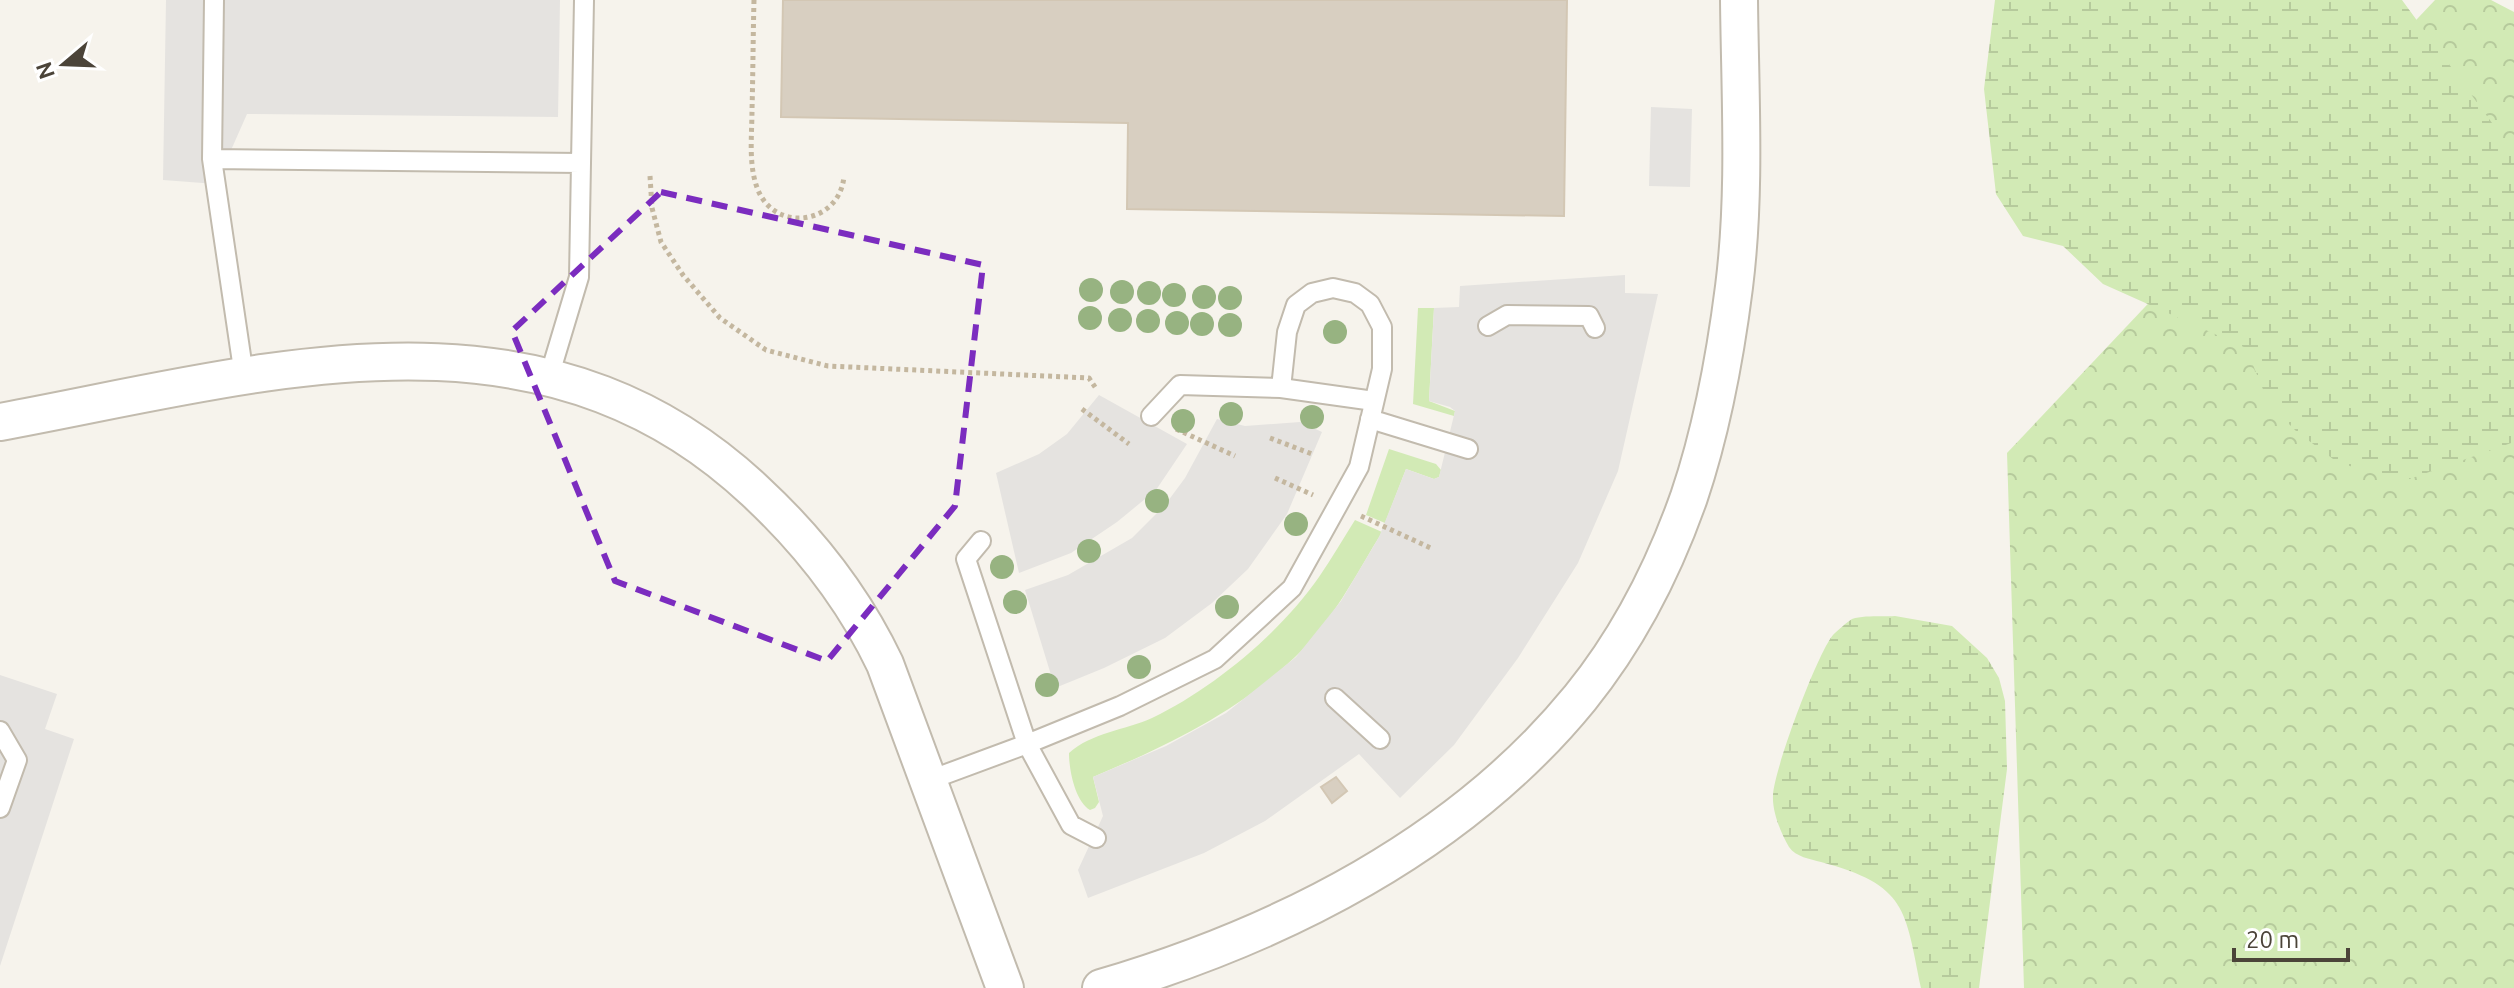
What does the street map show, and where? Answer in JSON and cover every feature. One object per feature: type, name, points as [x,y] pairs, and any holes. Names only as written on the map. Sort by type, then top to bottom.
[{"type":"street","points":[[1101,988],[1165,970],[1239,942],[1372,873],[1433,832],[1486,791],[1536,746],[1581,696],[1623,635],[1659,568],[1688,498],[1710,428],[1724,356],[1735,283],[1742,183],[1739,0]]},
{"type":"street","points":[[0,422],[244,376],[379,361],[442,360],[511,368],[579,384],[643,410],[690,438],[735,472],[810,545],[866,623],[885,664],[1005,988]]},
{"type":"lane","points":[[214,0],[212,159],[244,376]]},
{"type":"lane","points":[[549,377],[579,277],[584,0]]},
{"type":"lane","points":[[212,159],[581,163]]},
{"type":"lane","points":[[927,781],[1120,706],[1215,659],[1292,588],[1359,467],[1382,369],[1382,327],[1370,304],[1355,293],[1333,288],[1312,293],[1296,305],[1287,332],[1281,388]]},
{"type":"lane","points":[[1488,326],[1507,315],[1589,316],[1595,328]]},
{"type":"lane","points":[[1151,416],[1180,385],[1281,388],[1372,410],[1468,449]]},
{"type":"lane","points":[[981,541],[966,559],[1027,744],[1071,825],[1096,838]]},
{"type":"lane","points":[[1335,698],[1380,739]]},
{"type":"lane","points":[[0,731],[17,760],[0,808]]},
{"type":"path","points":[[754,0],[751,156],[757,189],[768,206],[789,218],[814,217],[843,191],[844,176]]},
{"type":"path","points":[[650,176],[652,208],[661,242],[668,253],[720,318],[766,350],[828,366],[1089,378],[1097,390]]},
{"type":"path","points":[[1082,409],[1129,444]]},
{"type":"path","points":[[1171,427],[1235,456]]},
{"type":"path","points":[[1270,438],[1312,454]]},
{"type":"path","points":[[1275,478],[1303,491]]},
{"type":"path","points":[[1359,515],[1433,549]]},
{"type":"highlighted area","points":[[661,192],[983,265],[955,506],[827,661],[615,581],[512,331]]},
{"type":"green space","points":[[1995,0],[2402,0],[2514,153],[2514,442],[2401,482],[2337,462],[2296,431],[2269,404],[2246,348],[2103,284],[2063,246],[2023,236],[1996,194],[1984,89]]},
{"type":"green space","points":[[2435,0],[2491,0],[2514,12],[2514,988],[2024,988],[2007,453]]},
{"type":"green space","points":[[1418,308],[1434,308],[1429,401],[1455,411],[1454,416],[1413,404]]},
{"type":"green space","points":[[1389,449],[1436,464],[1441,470],[1439,477],[1434,479],[1406,469],[1385,523],[1366,515]]},
{"type":"green space","points":[[1355,520],[1382,532],[1342,598],[1307,645],[1272,678],[1224,712],[1147,753],[1093,777],[1099,802],[1090,810],[1085,806],[1074,784],[1069,753],[1098,736],[1152,718],[1222,675],[1265,638],[1303,598]]},
{"type":"green space","points":[[1895,616],[1952,626],[1987,658],[1999,678],[2005,701],[2007,769],[1979,988],[1921,988],[1911,938],[1897,904],[1871,880],[1795,853],[1783,835],[1774,808],[1775,782],[1788,738],[1826,646],[1833,635],[1852,619]]},
{"type":"shaded area","points":[[166,0],[560,0],[558,117],[247,114],[216,184],[163,180]]},
{"type":"shaded area","points":[[1651,107],[1692,109],[1690,187],[1649,186]]},
{"type":"shaded area","points":[[1625,275],[1625,293],[1658,294],[1618,471],[1578,563],[1518,658],[1454,745],[1400,798],[1359,754],[1265,821],[1204,853],[1088,898],[1078,870],[1103,816],[1093,777],[1166,746],[1226,713],[1296,657],[1341,601],[1379,537],[1406,469],[1434,479],[1439,477],[1455,411],[1429,401],[1434,308],[1459,307],[1460,286]]},
{"type":"shaded area","points":[[1099,395],[1187,444],[1156,490],[1117,522],[1071,553],[1019,573],[996,473],[1039,454],[1067,434]]},
{"type":"shaded area","points":[[1217,419],[1245,426],[1300,422],[1322,432],[1287,514],[1248,569],[1212,603],[1165,638],[1055,688],[1025,590],[1068,575],[1132,538],[1165,505],[1185,478]]},
{"type":"shaded area","points":[[0,675],[57,694],[45,729],[74,739],[0,966]]},
{"type":"building","points":[[783,0],[1567,0],[1564,216],[1127,209],[1128,123],[781,117]]},
{"type":"building","points":[[1336,777],[1347,791],[1332,803],[1321,787]]}]
